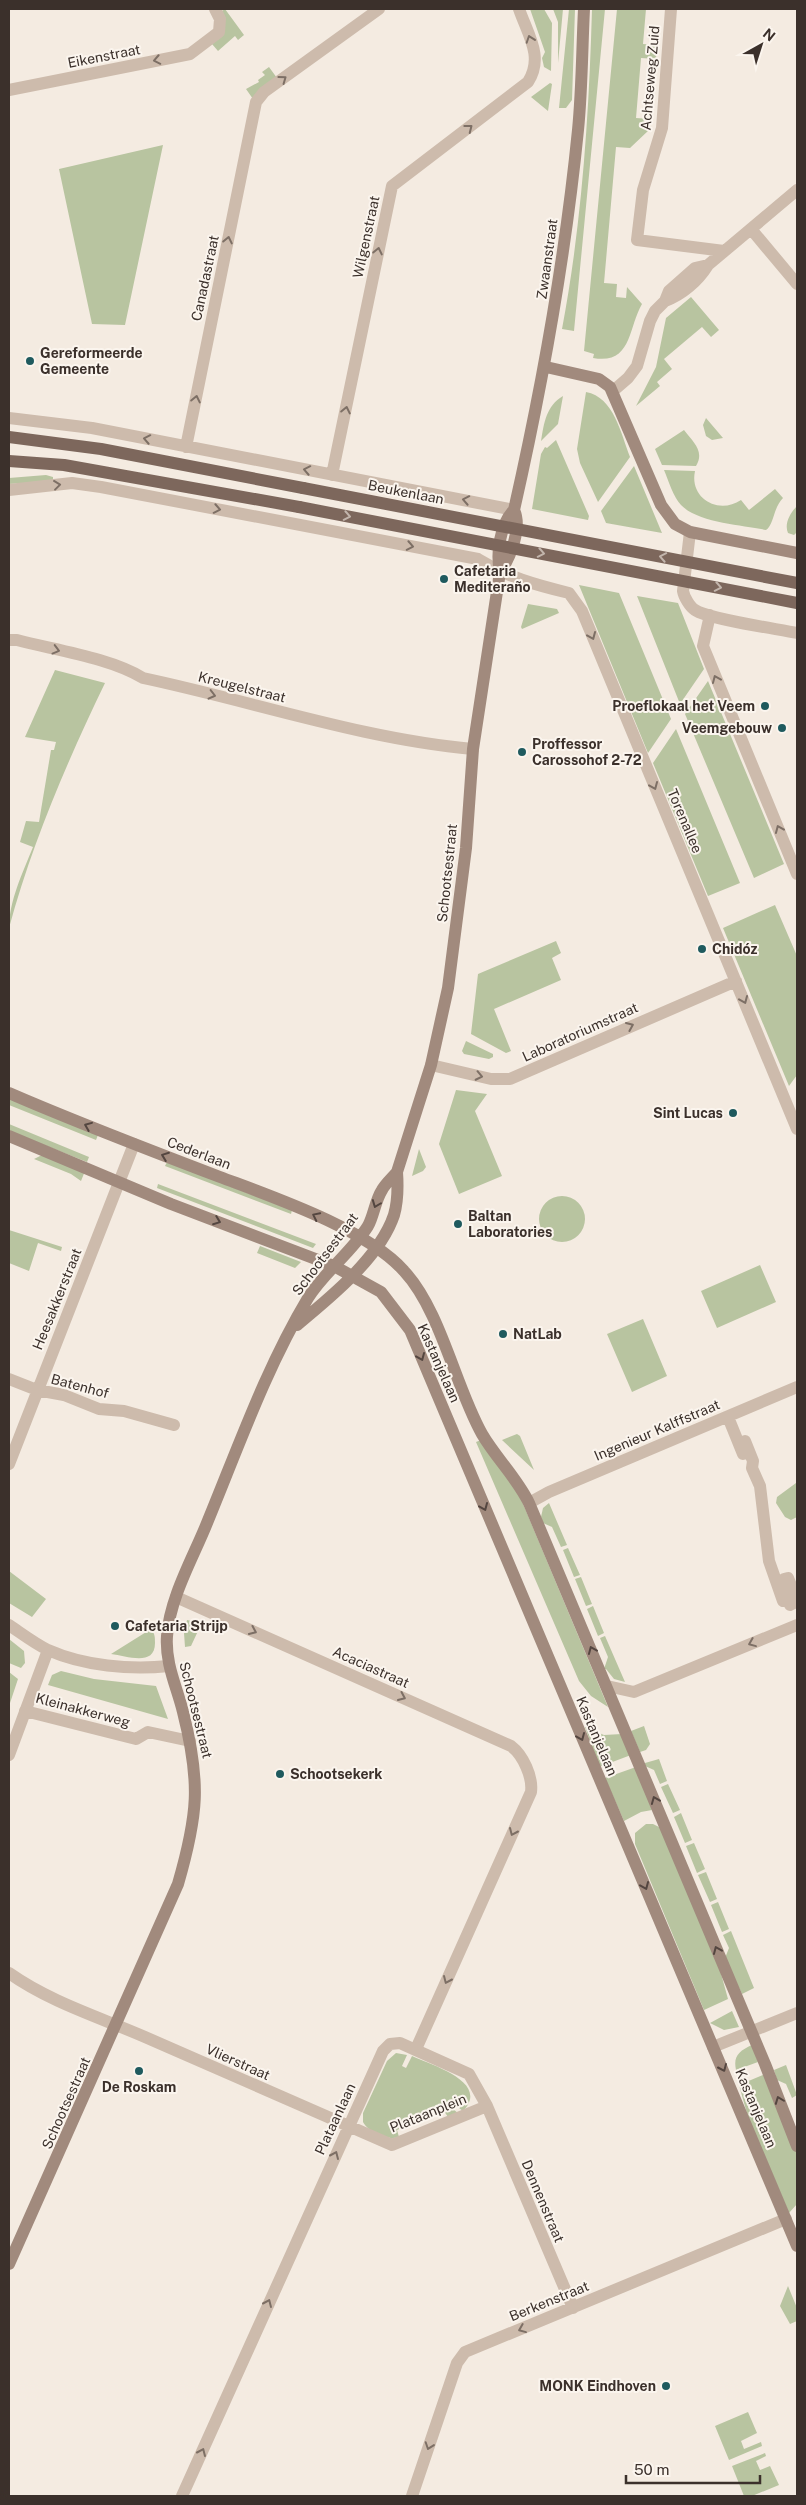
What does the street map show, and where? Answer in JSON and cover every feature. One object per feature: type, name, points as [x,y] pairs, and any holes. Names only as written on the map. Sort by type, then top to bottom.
[{"type":"main road","name":"Beukenlaan","points":[[9,437],[101,449],[797,583]]},
{"type":"main road","points":[[13,463],[73,467],[299,507],[797,603]]},
{"type":"street","name":"Eikenstraat","points":[[9,90],[190,54],[203,46],[220,30],[220,20],[214,9]]},
{"type":"street","name":"Canadastraat","points":[[186,447],[256,102],[264,92],[379,9]]},
{"type":"street","name":"Wilgenstraat","points":[[332,475],[392,186],[528,82],[535,70],[537,59],[519,9]]},
{"type":"street","name":"Zwaanstraat","points":[[514,510],[546,367],[563,256],[578,127],[584,9]]},
{"type":"street","name":"Achtseweg Zuid","points":[[672,9],[662,128],[643,190],[637,240],[724,251]]},
{"type":"street","points":[[613,391],[628,378],[637,366],[650,321],[655,311],[665,301],[675,297],[695,281],[708,265],[797,190]]},
{"type":"street","points":[[751,229],[797,284]]},
{"type":"street","points":[[546,367],[599,379],[613,391],[661,505],[675,524],[690,532],[797,552]]},
{"type":"street","name":"Beukenlaan","points":[[9,418],[92,428],[514,510]]},
{"type":"street","points":[[9,490],[72,484],[101,486],[478,559],[500,572]]},
{"type":"street","name":"Schootsestraat","points":[[291,1330],[352,1275],[376,1248],[386,1234],[395,1213],[398,1190],[397,1172],[431,1065],[449,978],[466,848],[473,749],[490,652],[500,572],[508,561],[518,518],[514,510]]},
{"type":"street","points":[[690,532],[684,573],[684,596],[695,610],[710,615],[797,633]]},
{"type":"street","name":"Torenallee","points":[[500,572],[524,582],[569,593],[582,611],[797,1129]]},
{"type":"street","points":[[710,615],[703,646],[797,874]]},
{"type":"street","name":"Kreugelstraat","points":[[9,640],[17,640],[123,668],[143,678],[325,722],[445,746],[473,749]]},
{"type":"street","name":"Laboratoriumstraat","points":[[431,1065],[491,1079],[510,1079],[736,981]]},
{"type":"street","name":"Cederlaan","points":[[9,1094],[294,1206],[360,1238],[376,1248]]},
{"type":"street","points":[[9,1136],[334,1266]]},
{"type":"street","name":"Heesakkerstraat","points":[[9,1464],[134,1144]]},
{"type":"street","name":"Schootsestraat","points":[[9,2264],[178,1884],[189,1846],[196,1805],[196,1782],[190,1741],[169,1666],[167,1635],[176,1597],[291,1330],[316,1287],[360,1238],[369,1224],[382,1190],[397,1172]]},
{"type":"street","name":"Kastanjelaan","points":[[376,1248],[403,1269],[423,1297],[482,1434],[521,1486],[529,1503],[797,2146]]},
{"type":"street","name":"Kastanjelaan","points":[[334,1266],[381,1292],[410,1330],[797,2246]]},
{"type":"street","name":"Batenhof","points":[[9,1379],[37,1390],[64,1395],[100,1409],[124,1411],[174,1425]]},
{"type":"street","name":"Ingenieur Kalffstraat","points":[[529,1503],[549,1492],[797,1387]]},
{"type":"street","points":[[728,1417],[747,1464],[752,1468],[760,1486],[769,1561],[783,1601]]},
{"type":"street","points":[[745,1441],[753,1461],[752,1468]]},
{"type":"street","points":[[774,1574],[778,1577],[790,1605],[794,1604],[784,1579],[788,1578],[797,1600]]},
{"type":"street","name":"Acaciastraat","points":[[176,1597],[511,1746],[519,1753],[531,1787],[416,2049]]},
{"type":"street","points":[[9,1625],[48,1650],[76,1660],[138,1668],[169,1666]]},
{"type":"street","points":[[606,1686],[634,1692],[797,1625]]},
{"type":"street","points":[[9,1755],[48,1650]]},
{"type":"street","name":"Kleinakkerweg","points":[[25,1711],[136,1739],[148,1732],[190,1741]]},
{"type":"street","name":"Vlierstraat","points":[[9,1973],[30,1988],[52,2000],[116,2025],[348,2126]]},
{"type":"street","points":[[713,2047],[797,2013]]},
{"type":"street","name":"Plataanlaan","points":[[182,2496],[383,2050],[394,2042],[416,2049]]},
{"type":"street","name":"Plataanplein","points":[[348,2126],[392,2145],[487,2106],[468,2074],[416,2049]]},
{"type":"street","name":"Dennenstraat","points":[[487,2106],[570,2309]]},
{"type":"street","name":"Berkenstraat","points":[[412,2496],[462,2355],[786,2219]]},
{"type":"green space","points":[[225,9],[244,35],[238,40],[235,36],[218,51],[212,44],[222,11]]},
{"type":"green space","points":[[530,9],[544,9],[552,23],[551,71],[544,67],[542,58],[545,52]]},
{"type":"green space","points":[[553,9],[563,9],[558,63],[558,22]]},
{"type":"green space","points":[[569,9],[575,9],[572,100],[566,108],[559,108]]},
{"type":"green space","points":[[592,9],[605,9],[574,331],[562,329],[575,249],[583,169]]},
{"type":"green space","points":[[617,9],[646,9],[643,44],[657,45],[656,59],[641,58],[636,118],[650,119],[649,130],[630,148],[616,147],[604,283],[617,284],[616,297],[626,298],[627,287],[642,304],[627,343],[615,356],[606,359],[593,358],[594,354],[584,351]]},
{"type":"green space","points":[[269,67],[277,78],[253,99],[246,89],[259,82],[258,80],[265,75],[262,72]]},
{"type":"green space","points":[[550,83],[552,84],[548,111],[531,97]]},
{"type":"green space","points":[[163,145],[125,325],[92,324],[59,169]]},
{"type":"green space","points":[[691,297],[719,330],[711,337],[702,327],[664,359],[672,369],[657,382],[660,386],[636,406],[656,367],[666,318]]},
{"type":"green space","points":[[586,392],[596,395],[610,409],[620,428],[630,457],[598,502],[580,463],[577,449]]},
{"type":"green space","points":[[563,396],[558,424],[541,441],[549,410]]},
{"type":"green space","points":[[706,418],[723,438],[712,440],[706,436],[703,425]]},
{"type":"green space","points":[[684,430],[699,451],[696,466],[662,465],[655,449]]},
{"type":"green space","points":[[556,440],[589,516],[588,520],[532,509],[541,454],[545,447],[547,448]]},
{"type":"green space","points":[[634,466],[662,533],[606,523],[601,511]]},
{"type":"green space","points":[[664,470],[695,471],[694,481],[701,496],[715,505],[724,506],[741,500],[749,510],[775,489],[783,498],[777,507],[769,528],[766,530],[709,520],[698,516],[681,505],[673,493]]},
{"type":"green space","points":[[46,475],[53,477],[53,481],[9,484],[9,478]]},
{"type":"green space","points":[[797,506],[797,532],[794,535],[788,533],[787,522]]},
{"type":"green space","points":[[579,585],[619,593],[671,719],[648,753]]},
{"type":"green space","points":[[637,596],[678,603],[704,669],[680,704]]},
{"type":"green space","points":[[528,604],[557,609],[559,613],[522,629]]},
{"type":"green space","points":[[55,670],[105,683],[51,803],[28,865],[9,928],[11,907],[33,847],[20,842],[26,821],[39,822],[51,750],[54,750],[56,742],[25,737]]},
{"type":"green space","points":[[708,681],[784,864],[754,878],[685,714]]},
{"type":"green space","points":[[676,729],[740,883],[708,896],[653,763]]},
{"type":"green space","points":[[775,905],[797,956],[797,1075],[789,1086],[723,928]]},
{"type":"green space","points":[[556,941],[561,953],[552,958],[561,980],[494,1009],[511,1051],[506,1053],[471,1034],[478,974]]},
{"type":"green space","points":[[466,1041],[493,1054],[493,1057],[489,1059],[464,1054],[462,1051]]},
{"type":"green space","points":[[456,1090],[487,1094],[475,1111],[502,1176],[459,1194],[439,1144]]},
{"type":"green space","points":[[9,1098],[98,1135],[96,1140],[9,1105]]},
{"type":"green space","points":[[9,1124],[89,1157],[87,1162],[9,1131]]},
{"type":"green space","points":[[419,1149],[426,1167],[423,1171],[412,1176]]},
{"type":"green space","points":[[44,1154],[85,1171],[81,1181],[71,1174],[34,1159]]},
{"type":"green space","points":[[167,1162],[292,1210],[291,1214],[165,1166]]},
{"type":"green space","points":[[158,1184],[316,1244],[313,1248],[157,1188]]},
{"type":"green space","points":[[567,1196],[571,1197],[581,1206],[584,1210],[584,1228],[575,1238],[567,1242],[557,1242],[549,1238],[540,1228],[539,1214],[543,1206],[553,1197]]},
{"type":"green space","points":[[9,1230],[62,1247],[61,1251],[38,1243],[29,1271],[9,1263]]},
{"type":"green space","points":[[260,1246],[301,1262],[295,1268],[257,1253]]},
{"type":"green space","points":[[760,1265],[776,1302],[717,1328],[701,1291]]},
{"type":"green space","points":[[643,1319],[667,1376],[632,1392],[607,1334]]},
{"type":"green space","points":[[517,1434],[520,1436],[534,1470],[502,1440]]},
{"type":"green space","points":[[481,1440],[516,1487],[608,1707],[591,1696],[579,1681],[476,1442]]},
{"type":"green space","points":[[796,1483],[797,1517],[791,1520],[785,1517],[776,1503],[777,1497]]},
{"type":"green space","points":[[549,1503],[567,1545],[561,1547],[552,1527],[543,1523],[541,1517],[543,1508]]},
{"type":"green space","points":[[568,1548],[580,1575],[574,1577],[563,1550]]},
{"type":"green space","points":[[9,1571],[46,1599],[32,1617],[9,1603]]},
{"type":"green space","points":[[581,1577],[592,1604],[586,1606],[575,1579]]},
{"type":"green space","points":[[593,1606],[604,1633],[598,1636],[587,1609]]},
{"type":"green space","points":[[187,1620],[196,1622],[198,1631],[191,1646],[185,1647],[184,1633]]},
{"type":"green space","points":[[151,1629],[155,1643],[154,1650],[150,1655],[145,1658],[132,1658],[111,1654]]},
{"type":"green space","points":[[605,1636],[625,1682],[614,1679],[604,1669],[608,1657],[600,1638]]},
{"type":"green space","points":[[9,1639],[24,1651],[25,1663],[21,1668],[9,1663]]},
{"type":"green space","points":[[61,1671],[94,1679],[156,1686],[168,1719],[48,1685],[52,1675]]},
{"type":"green space","points":[[9,1672],[18,1679],[9,1706]]},
{"type":"green space","points":[[644,1726],[650,1744],[646,1750],[640,1752],[631,1731]]},
{"type":"green space","points":[[585,1727],[604,1735],[622,1734],[631,1755],[599,1767]]},
{"type":"green space","points":[[659,1759],[667,1781],[660,1784],[654,1770],[645,1766],[645,1763]]},
{"type":"green space","points":[[636,1767],[652,1810],[641,1812],[624,1821],[605,1778]]},
{"type":"green space","points":[[668,1784],[680,1810],[673,1813],[661,1787]]},
{"type":"green space","points":[[681,1813],[692,1840],[685,1843],[674,1817]]},
{"type":"green space","points":[[646,1824],[653,1824],[661,1828],[720,1970],[728,1999],[704,2010],[635,1844],[635,1833]]},
{"type":"green space","points":[[694,1843],[705,1869],[697,1873],[686,1846]]},
{"type":"green space","points":[[706,1872],[717,1899],[710,1902],[698,1875]]},
{"type":"green space","points":[[718,1902],[729,1929],[722,1932],[711,1905]]},
{"type":"green space","points":[[731,1931],[754,1988],[742,1994],[725,1958],[729,1948],[723,1935]]},
{"type":"green space","points":[[732,2011],[739,2027],[724,2030],[710,2023]]},
{"type":"green space","points":[[752,2045],[758,2062],[736,2070],[735,2061],[738,2054]]},
{"type":"green space","points":[[396,2053],[407,2055],[402,2066],[406,2068],[412,2056],[444,2070],[464,2083],[470,2091],[470,2101],[463,2111],[450,2101],[445,2103],[458,2113],[448,2117],[444,2111],[397,2130],[399,2137],[394,2138],[384,2137],[369,2129],[363,2122],[363,2113],[387,2061]]},
{"type":"green space","points":[[786,2065],[797,2095],[792,2098],[786,2084],[777,2080],[774,2070]]},
{"type":"green space","points":[[765,2074],[797,2152],[797,2204],[789,2213],[748,2117],[739,2085]]},
{"type":"green space","points":[[788,2286],[797,2308],[797,2321],[790,2324],[780,2306]]},
{"type":"green space","points":[[748,2412],[757,2433],[741,2441],[744,2449],[761,2442],[762,2446],[729,2460],[715,2426]]},
{"type":"green space","points":[[765,2453],[766,2456],[756,2461],[760,2470],[770,2466],[779,2485],[752,2496],[744,2496],[732,2466]]},
{"type":"place","name":"Gereformeerde Gemeente","points":[[30,361]]},
{"type":"place","name":"Cafetaria Mediteraño","points":[[444,579]]},
{"type":"place","name":"Proeflokaal het Veem","points":[[765,706]]},
{"type":"place","name":"Veemgebouw","points":[[782,728]]},
{"type":"place","name":"Proffessor Carossohof 2-72","points":[[522,752]]},
{"type":"place","name":"Chidóz","points":[[702,949]]},
{"type":"place","name":"Sint Lucas","points":[[733,1113]]},
{"type":"place","name":"Baltan Laboratories","points":[[458,1224]]},
{"type":"place","name":"NatLab","points":[[503,1334]]},
{"type":"place","name":"Cafetaria Strijp","points":[[115,1626]]},
{"type":"place","name":"Schootsekerk","points":[[280,1774]]},
{"type":"place","name":"De Roskam","points":[[139,2071]]},
{"type":"place","name":"MONK Eindhoven","points":[[666,2386]]}]
